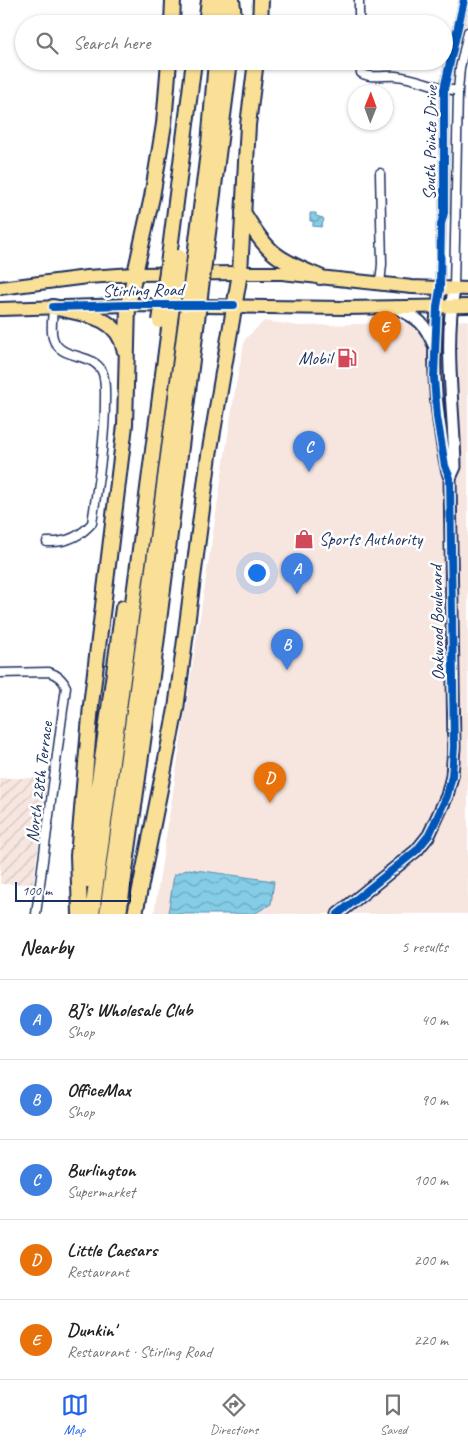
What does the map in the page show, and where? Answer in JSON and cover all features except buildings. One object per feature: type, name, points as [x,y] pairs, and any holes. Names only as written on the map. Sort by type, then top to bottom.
[{"type":"highway","points":[[172,15],[173,0]]},
{"type":"highway","points":[[199,15],[200,0]]},
{"type":"highway","points":[[207,15],[209,0]]},
{"type":"highway","points":[[220,15],[221,0]]},
{"type":"highway","points":[[232,0],[234,15]]},
{"type":"highway","points":[[235,15],[236,0]]},
{"type":"highway","points":[[261,15],[262,0]]},
{"type":"highway","points":[[80,914],[79,846],[91,705],[125,425],[128,305],[157,170],[164,124],[168,70]]},
{"type":"highway","points":[[174,257],[193,70]]},
{"type":"highway","points":[[80,914],[201,70]]},
{"type":"highway","points":[[200,256],[215,70]]},
{"type":"highway","points":[[107,914],[200,256],[229,70]]},
{"type":"highway","points":[[135,914],[176,709],[209,455],[240,273],[248,125],[255,70]]},
{"type":"highway","points":[[243,211],[265,246],[277,257],[292,266],[320,277]]},
{"type":"highway","points":[[53,307],[108,322],[119,334],[124,345],[127,362]]},
{"type":"highway","points":[[119,914],[151,684],[191,320]]},
{"type":"highway","points":[[92,914],[165,321]]},
{"type":"main road","name":"Stirling Road","points":[[0,288],[87,277],[134,274],[240,273],[320,277],[440,289],[468,289]]},
{"type":"main road","name":"Stirling Road","points":[[0,309],[128,305],[468,306]]},
{"type":"street","points":[[359,0],[359,15]]},
{"type":"street","name":"South Pointe Drive","points":[[453,49],[464,0]]},
{"type":"street","name":"South Pointe Drive","points":[[454,289],[458,91],[461,61],[468,32]]},
{"type":"street","points":[[361,70],[366,75],[402,77],[458,91]]},
{"type":"street","name":"South Pointe Drive","points":[[440,289],[441,224],[444,204],[444,89],[448,70]]},
{"type":"street","points":[[380,173],[382,258],[380,284]]},
{"type":"street","name":"Oakwood Boulevard","points":[[338,914],[418,850],[430,835],[447,796],[452,776],[454,747],[450,478],[445,466],[434,378],[437,307],[440,289]]},
{"type":"street","name":"Oakwood Boulevard","points":[[450,478],[455,467],[455,434],[451,395],[452,306],[454,289]]},
{"type":"street","points":[[46,542],[63,541],[75,537],[92,524],[105,426],[105,382],[102,372],[93,361],[61,350],[57,346],[53,337],[53,307]]},
{"type":"street","points":[[394,307],[423,323],[435,347]]},
{"type":"street","name":"North 28th Terrace","points":[[0,673],[40,672],[55,674],[63,681],[66,690],[36,914]]},
{"type":"shaded area","points":[[460,0],[468,0],[468,57],[462,57]]},
{"type":"shaded area","points":[[468,320],[468,914],[154,914],[235,390],[245,339],[264,321],[300,326]]},
{"type":"shaded area","points":[[0,778],[48,778],[33,884],[0,884]]},
{"type":"water","points":[[310,213],[316,213],[316,216],[323,218],[321,227],[313,226],[313,221],[310,221]]},
{"type":"water","points":[[189,869],[274,881],[271,904],[254,914],[168,914],[174,875]]},
{"type":"cycle path","points":[[453,49],[464,0]]},
{"type":"cycle path","points":[[338,914],[417,850],[429,835],[447,796],[452,776],[454,747],[450,478],[445,466],[437,417],[434,378],[437,307],[440,289],[441,224],[444,213],[444,89],[448,70]]},
{"type":"cycle path","points":[[53,307],[234,305]]},
{"type":"place","name":"Dunkin'","points":[[385,352]]},
{"type":"place","name":"Mobil","points":[[347,358]]},
{"type":"place","name":"Burlington","points":[[309,472]]},
{"type":"place","name":"Sports Authority","points":[[304,539]]},
{"type":"place","name":"BJ's Wholesale Club","points":[[297,594]]},
{"type":"place","name":"OfficeMax","points":[[287,670]]},
{"type":"place","name":"Little Caesars","points":[[270,803]]}]
